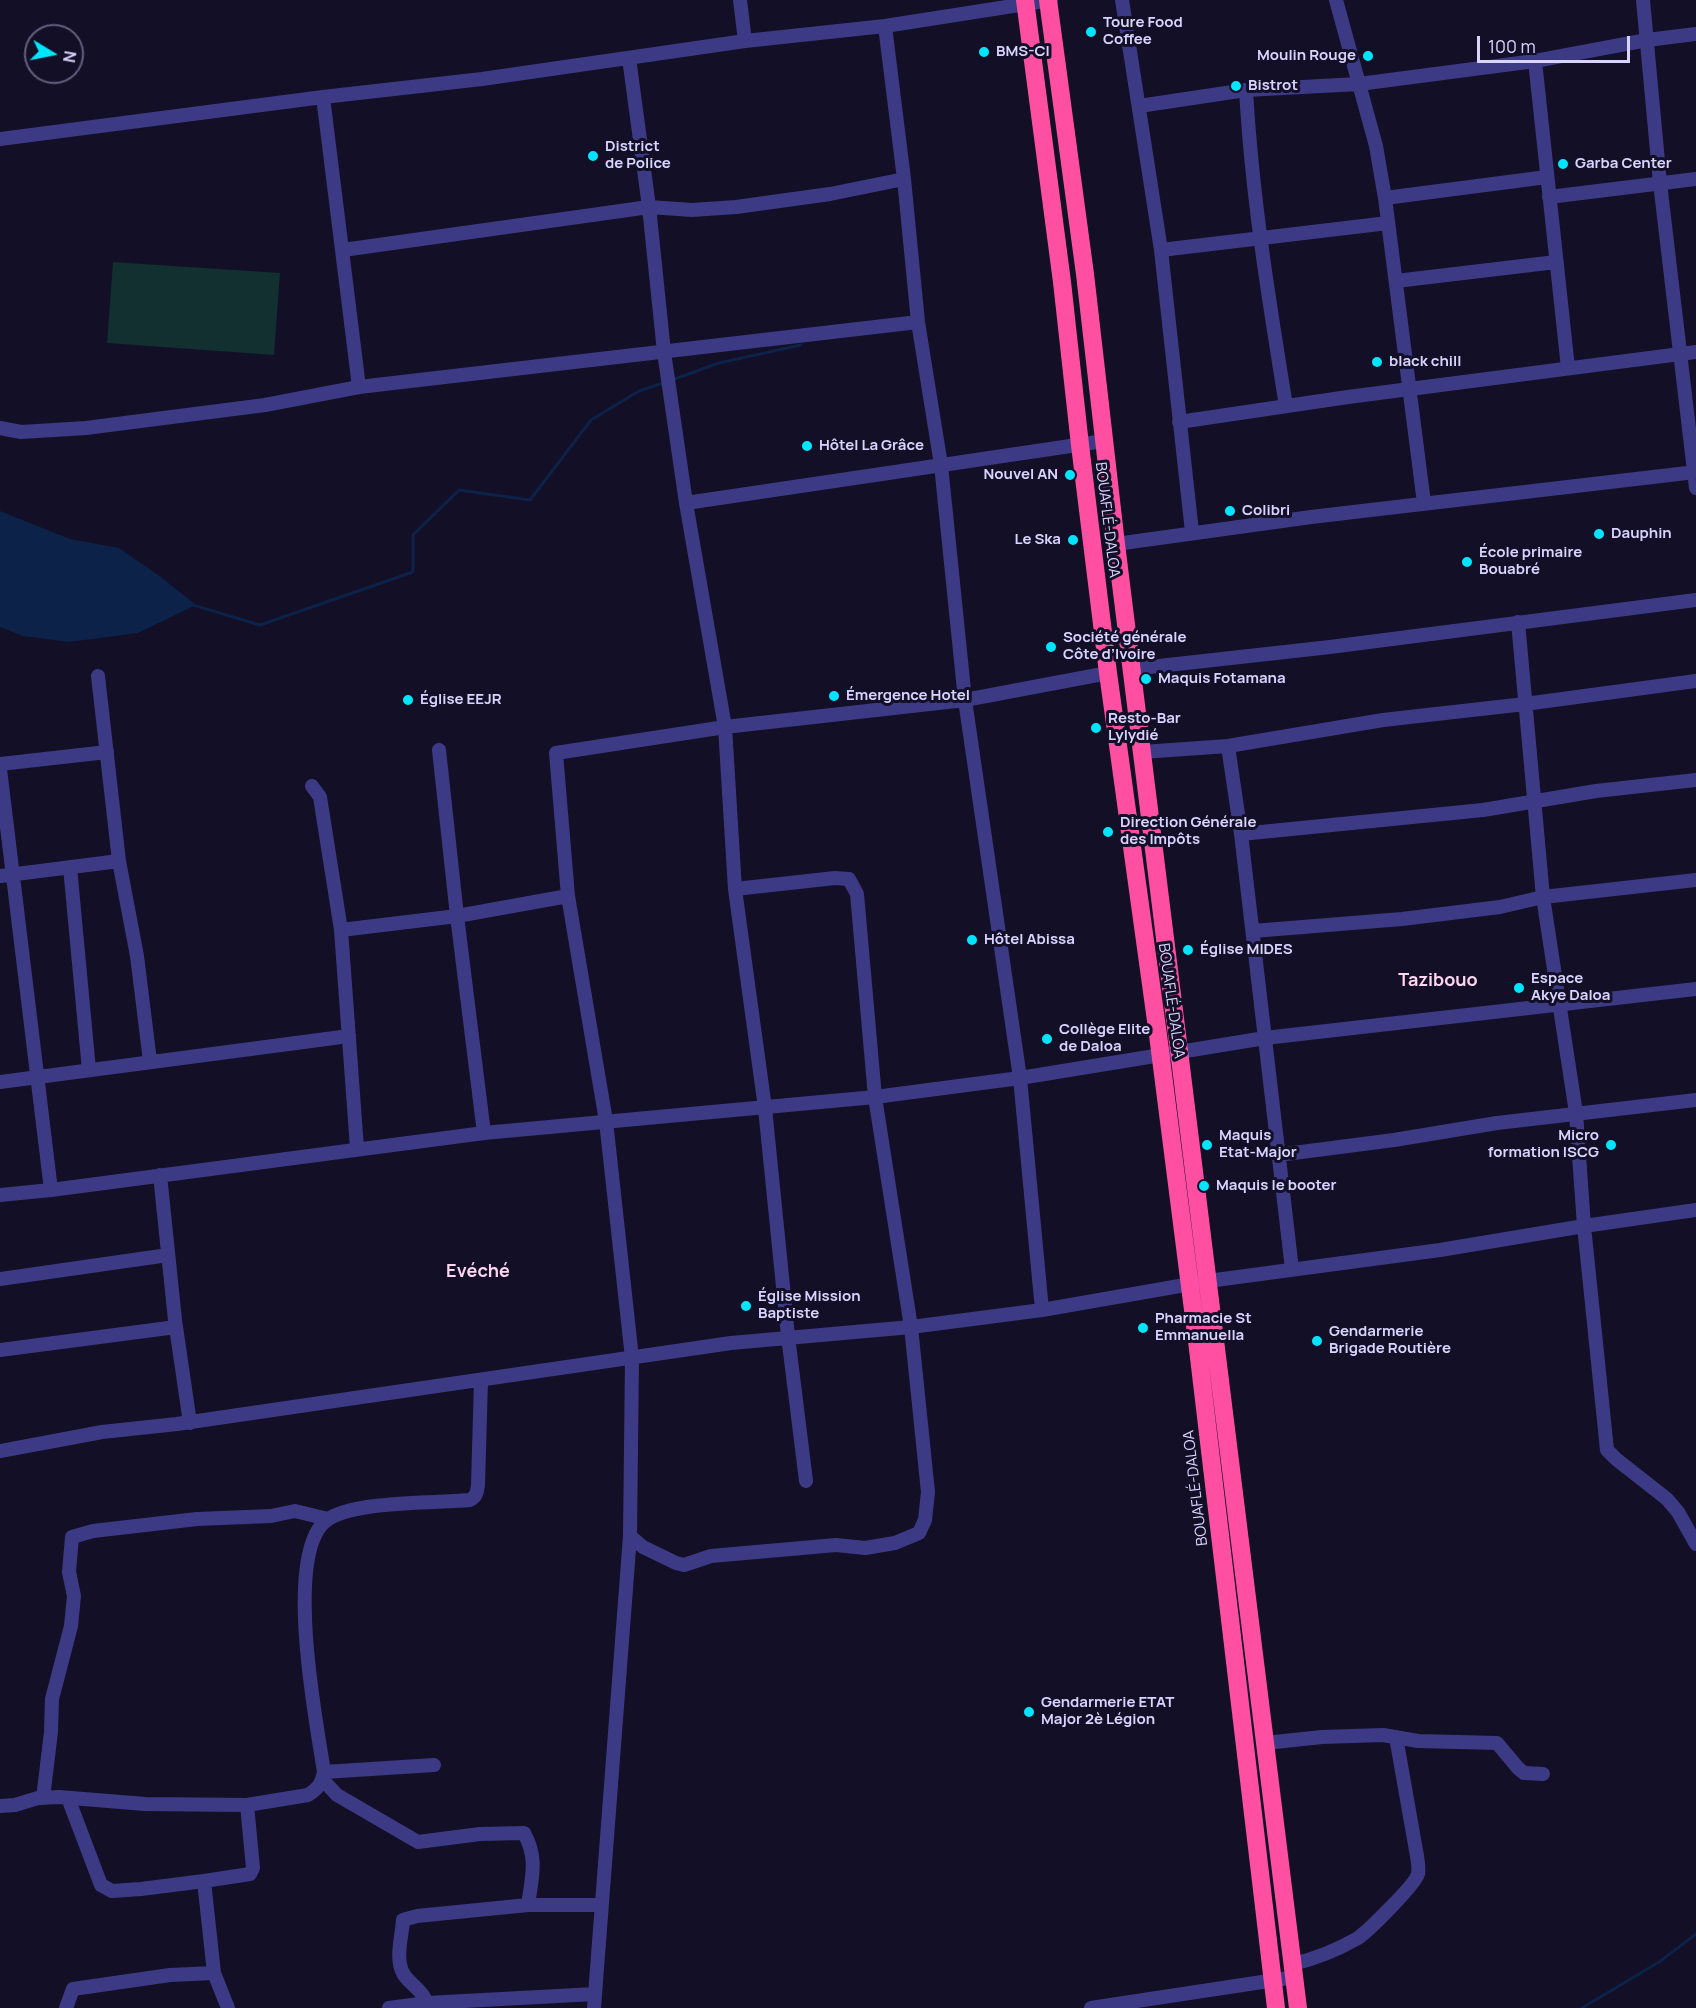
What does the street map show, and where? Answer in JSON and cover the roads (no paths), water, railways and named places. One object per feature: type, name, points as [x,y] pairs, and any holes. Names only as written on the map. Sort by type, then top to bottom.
[{"type":"highway","name":"BOUAFLÉ-DALOA","points":[[1049,0],[1085,274],[1116,544],[1298,2008]]},
{"type":"highway","name":"BOUAFLÉ-DALOA","points":[[1025,2],[1062,282],[1108,674],[1161,1056],[1276,2008]]},
{"type":"street","points":[[740,0],[745,41]]},
{"type":"street","points":[[0,139],[482,79],[745,41],[885,26],[1049,0]]},
{"type":"street","points":[[1122,0],[1161,250],[1192,532]]},
{"type":"street","points":[[1335,0],[1376,146],[1411,389],[1424,503]]},
{"type":"street","points":[[1643,0],[1660,183],[1696,488]]},
{"type":"street","points":[[885,26],[904,179],[918,322],[941,465],[965,700],[1020,1078],[1042,1310]]},
{"type":"street","points":[[1139,106],[1246,90],[1359,84],[1535,61],[1647,40],[1696,34]]},
{"type":"street","points":[[629,58],[650,207],[664,352],[686,503],[725,727],[735,889],[765,1108],[788,1336],[806,1481]]},
{"type":"street","points":[[1535,61],[1568,368]]},
{"type":"street","points":[[1246,90],[1250,160],[1259,239],[1286,406]]},
{"type":"street","points":[[323,97],[358,387]]},
{"type":"street","points":[[1385,198],[1547,177]]},
{"type":"street","points":[[343,250],[650,207],[692,210],[736,207],[830,194],[904,179]]},
{"type":"street","points":[[1549,197],[1696,179]]},
{"type":"street","points":[[1161,250],[1388,224]]},
{"type":"street","points":[[1396,281],[1556,262]]},
{"type":"street","points":[[0,428],[21,432],[86,428],[265,405],[358,387],[918,322]]},
{"type":"street","points":[[1179,422],[1696,352]]},
{"type":"street","points":[[686,503],[1104,441]]},
{"type":"street","points":[[1116,544],[1192,532],[1424,503],[1695,472]]},
{"type":"street","points":[[1132,669],[1330,647],[1696,600]]},
{"type":"street","points":[[1518,622],[1543,897],[1576,1113],[1584,1226],[1607,1450],[1667,1499],[1678,1512],[1696,1544]]},
{"type":"street","points":[[389,2008],[594,2001],[630,1536],[632,1358],[606,1121],[568,896],[556,753],[725,727],[965,700],[1108,674]]},
{"type":"street","points":[[98,676],[119,861],[137,956],[150,1061]]},
{"type":"street","points":[[1142,752],[1228,746],[1383,720],[1696,681]]},
{"type":"street","points":[[1228,746],[1253,931],[1292,1269]]},
{"type":"street","points":[[439,750],[484,1133]]},
{"type":"street","points":[[0,764],[107,752]]},
{"type":"street","points":[[0,769],[7,875],[39,1077],[51,1191]]},
{"type":"street","points":[[1241,834],[1447,814],[1696,780]]},
{"type":"street","points":[[312,786],[320,797],[341,930],[357,1148]]},
{"type":"street","points":[[7,875],[119,861]]},
{"type":"street","points":[[70,867],[89,1070]]},
{"type":"street","points":[[630,1536],[643,1547],[684,1565],[711,1556],[836,1545],[865,1548],[895,1543],[919,1533],[925,1520],[928,1492],[910,1327],[875,1097],[857,894],[849,879],[835,878],[735,889]]},
{"type":"street","points":[[1253,931],[1402,920],[1500,907],[1543,897],[1696,880]]},
{"type":"street","points":[[341,930],[457,916],[568,896]]},
{"type":"street","points":[[0,1194],[51,1191],[357,1148],[484,1133],[875,1097],[1020,1078],[1265,1038],[1696,988]]},
{"type":"street","points":[[0,1082],[349,1036]]},
{"type":"street","points":[[1278,1155],[1576,1113],[1696,1100]]},
{"type":"street","points":[[160,1175],[176,1327],[190,1422]]},
{"type":"street","points":[[0,1451],[102,1432],[190,1422],[731,1342],[910,1327],[1042,1310],[1189,1283],[1440,1250],[1696,1210]]},
{"type":"street","points":[[0,1279],[168,1256]]},
{"type":"street","points":[[0,1350],[176,1327]]},
{"type":"street","points":[[481,1380],[477,1495],[471,1500],[369,1508],[343,1513],[328,1519],[317,1532],[311,1547],[306,1575],[306,1650],[323,1776],[337,1795],[418,1842],[480,1834],[524,1833],[532,1848],[533,1871],[528,1905]]},
{"type":"street","points":[[43,1798],[51,1732],[52,1699],[71,1626],[74,1596],[69,1572],[72,1537],[93,1531],[197,1520],[271,1516],[295,1511],[328,1519]]},
{"type":"street","points":[[1264,1743],[1322,1737],[1383,1735],[1418,1741],[1497,1743],[1524,1773],[1543,1774]]},
{"type":"street","points":[[1091,2008],[1273,1980],[1359,1937],[1405,1893],[1418,1874],[1418,1856],[1396,1737]]},
{"type":"street","points":[[323,1776],[434,1765]]},
{"type":"street","points":[[0,1806],[43,1798],[145,1804],[247,1805],[308,1795],[316,1790],[323,1776]]},
{"type":"street","points":[[68,1798],[100,1885],[112,1891],[250,1874],[253,1868],[247,1805]]},
{"type":"street","points":[[204,1881],[214,1972],[228,2008]]},
{"type":"street","points":[[427,2005],[416,1986],[404,1975],[399,1960],[403,1920],[417,1916],[528,1905],[601,1905]]},
{"type":"street","points":[[66,2008],[73,1989],[170,1975],[214,1972]]},
{"type":"water","points":[[0,511],[70,539],[119,548],[196,605],[138,633],[69,642],[23,636],[0,627]]},
{"type":"waterway","points":[[672,380],[719,363],[801,345]]},
{"type":"waterway","points":[[193,605],[260,625],[413,572],[413,535],[459,490],[530,500],[591,420],[639,391],[663,383]]},
{"type":"waterway","points":[[1582,2008],[1659,1962],[1696,1934]]},
{"type":"place","name":"Toure Food Coffee","points":[[1091,32]]},
{"type":"place","name":"BMS-CI","points":[[984,52]]},
{"type":"place","name":"Moulin Rouge","points":[[1368,56]]},
{"type":"place","name":"Bistrot","points":[[1236,86]]},
{"type":"place","name":"District de Police","points":[[593,156]]},
{"type":"place","name":"Garba Center","points":[[1563,164]]},
{"type":"place","name":"black chill","points":[[1377,362]]},
{"type":"place","name":"Hôtel La Grâce","points":[[807,446]]},
{"type":"place","name":"Nouvel AN","points":[[1070,475]]},
{"type":"place","name":"Colibri","points":[[1230,511]]},
{"type":"place","name":"Dauphin","points":[[1599,534]]},
{"type":"place","name":"Le Ska","points":[[1073,540]]},
{"type":"place","name":"École primaire Bouabré","points":[[1467,562]]},
{"type":"place","name":"Société générale Côte d’Ivoire","points":[[1051,647]]},
{"type":"place","name":"Maquis Fotamana","points":[[1146,679]]},
{"type":"place","name":"Émergence Hotel","points":[[834,696]]},
{"type":"place","name":"Église EEJR","points":[[408,700]]},
{"type":"place","name":"Resto-Bar Lylydié","points":[[1096,728]]},
{"type":"place","name":"Direction Générale des Impôts","points":[[1108,832]]},
{"type":"place","name":"Hôtel Abissa","points":[[972,940]]},
{"type":"place","name":"Église MIDES","points":[[1188,950]]},
{"type":"place","name":"Espace Akye Daloa","points":[[1519,988]]},
{"type":"place","name":"Collège Elite de Daloa","points":[[1047,1039]]},
{"type":"place","name":"Maquis Etat-Major","points":[[1207,1145]]},
{"type":"place","name":"Micro formation ISCG","points":[[1611,1145]]},
{"type":"place","name":"Maquis le booter","points":[[1204,1186]]},
{"type":"place","name":"Église Mission Baptiste","points":[[746,1306]]},
{"type":"place","name":"Pharmacie St Emmanuella","points":[[1143,1328]]},
{"type":"place","name":"Gendarmerie Brigade Routière","points":[[1317,1341]]},
{"type":"place","name":"Gendarmerie ETAT Major 2è Légion","points":[[1029,1712]]},
{"type":"district","name":"Tazibouo","points":[[1438,981]]},
{"type":"district","name":"Evéché","points":[[478,1272]]}]
